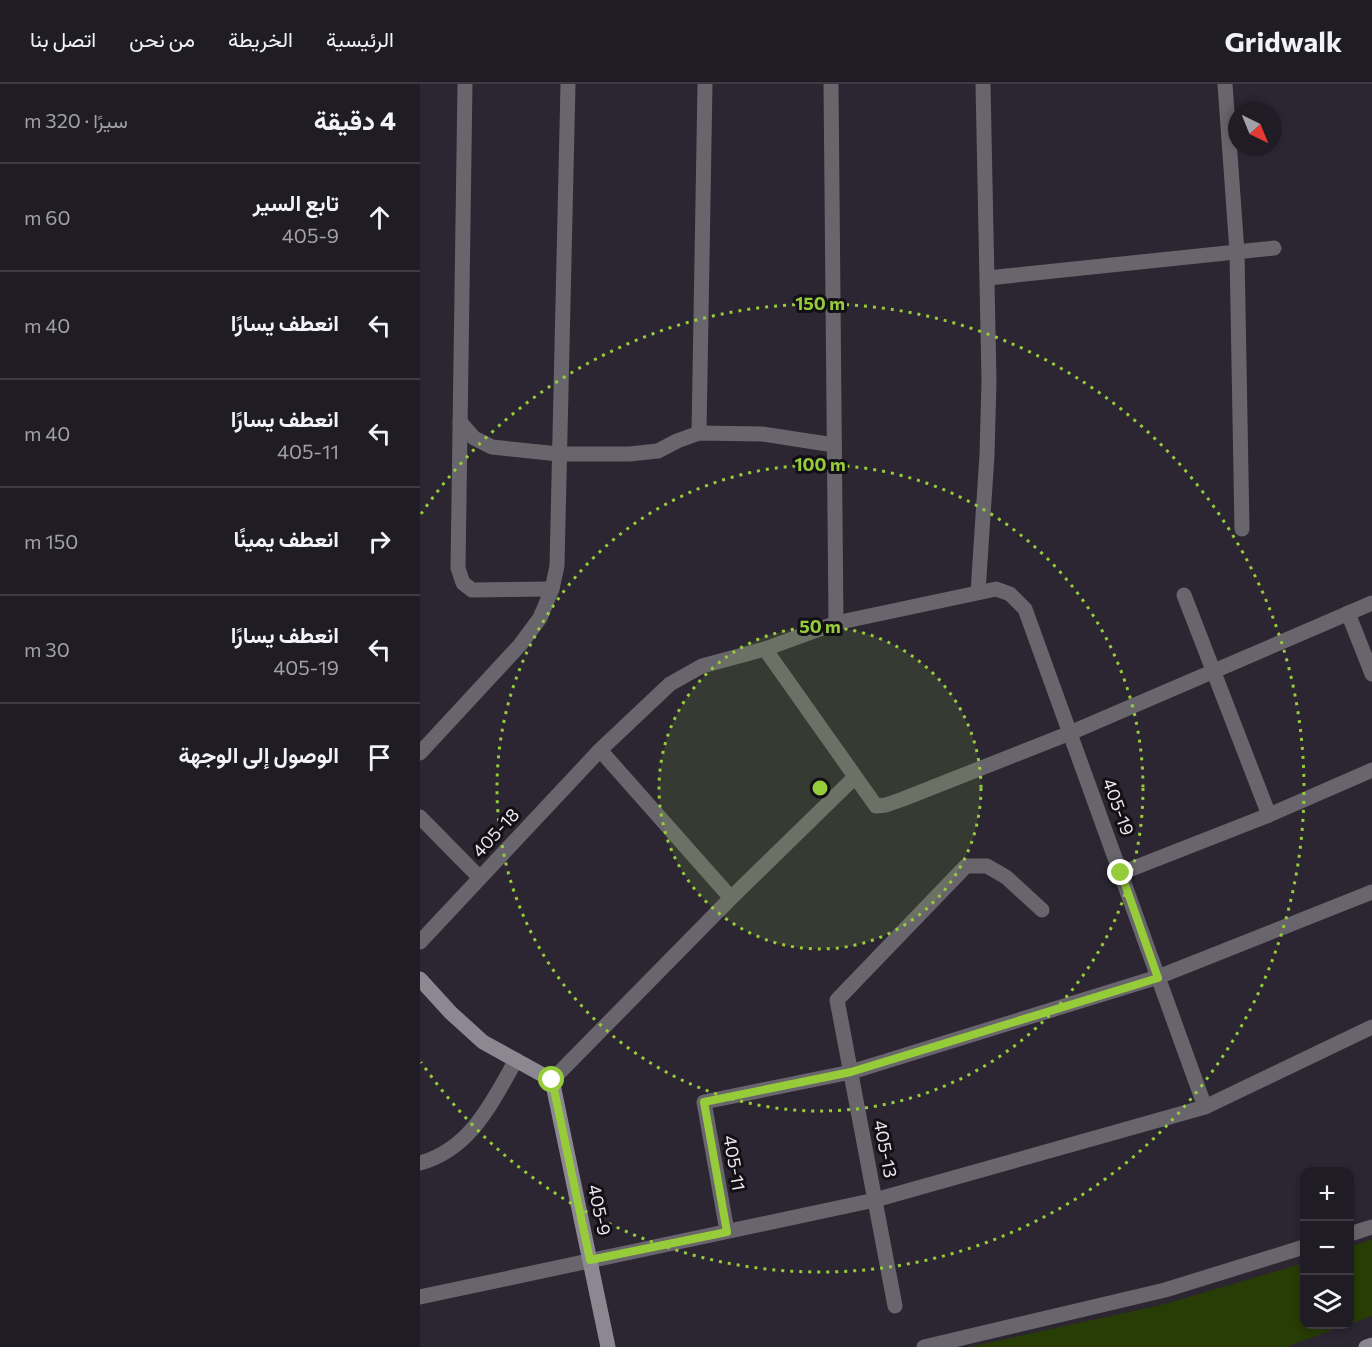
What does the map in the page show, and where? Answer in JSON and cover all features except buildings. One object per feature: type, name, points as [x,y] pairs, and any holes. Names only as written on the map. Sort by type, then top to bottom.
[{"type":"street","points":[[465,84],[458,568],[463,583],[472,590],[552,589]]},
{"type":"street","points":[[420,753],[520,645],[540,618],[552,589],[557,566],[568,84]]},
{"type":"street","points":[[699,433],[705,84]]},
{"type":"street","points":[[831,84],[836,623]]},
{"type":"street","points":[[978,592],[987,455],[989,381],[983,84]]},
{"type":"street","points":[[1226,84],[1237,252],[1242,529]]},
{"type":"street","points":[[988,278],[1274,248]]},
{"type":"street","points":[[460,422],[474,438],[492,447],[559,454],[629,454],[658,451],[699,433],[762,434],[834,445]]},
{"type":"street","name":"405-18","points":[[420,942],[600,750],[670,684],[702,666],[765,649],[836,623],[996,589],[1010,594]]},
{"type":"street","name":"405-19","points":[[1010,594],[1025,609],[1205,1107]]},
{"type":"street","points":[[1184,595],[1269,815]]},
{"type":"street","points":[[765,649],[876,806],[886,805],[1070,733],[1372,603]]},
{"type":"street","points":[[1348,613],[1372,674]]},
{"type":"street","points":[[600,750],[730,898]]},
{"type":"street","points":[[1121,873],[1269,815],[1372,770]]},
{"type":"street","points":[[420,978],[451,1013],[483,1042],[552,1080],[730,898],[855,777]]},
{"type":"street","points":[[423,823],[480,878]]},
{"type":"street","name":"405-13","points":[[896,1306],[837,999],[966,866],[987,866],[1006,877],[1042,910]]},
{"type":"street","points":[[851,1072],[1158,978],[1372,892]]},
{"type":"street","points":[[420,1297],[875,1200],[1205,1107],[1372,1027]]},
{"type":"street","points":[[420,1163],[453,1148],[477,1126],[516,1060]]},
{"type":"street","name":"405-11","points":[[727,1232],[704,1102],[851,1072]]},
{"type":"street","name":"405-9","points":[[552,1080],[608,1347]]},
{"type":"street","points":[[1354,1233],[1372,1227]]},
{"type":"street","points":[[924,1347],[1165,1290],[1300,1249]]},
{"type":"street","points":[[1366,1347],[1372,1345]]},
{"type":"green space","points":[[1372,1239],[1372,1316],[1354,1323],[1354,1275],[1354,1246]]},
{"type":"green space","points":[[1300,1264],[1300,1329],[1335,1329],[1286,1347],[969,1347],[1165,1304]]},
{"type":"route","points":[[552,1080],[590,1260],[727,1232],[704,1102],[851,1072],[1158,978],[1121,873]]}]
